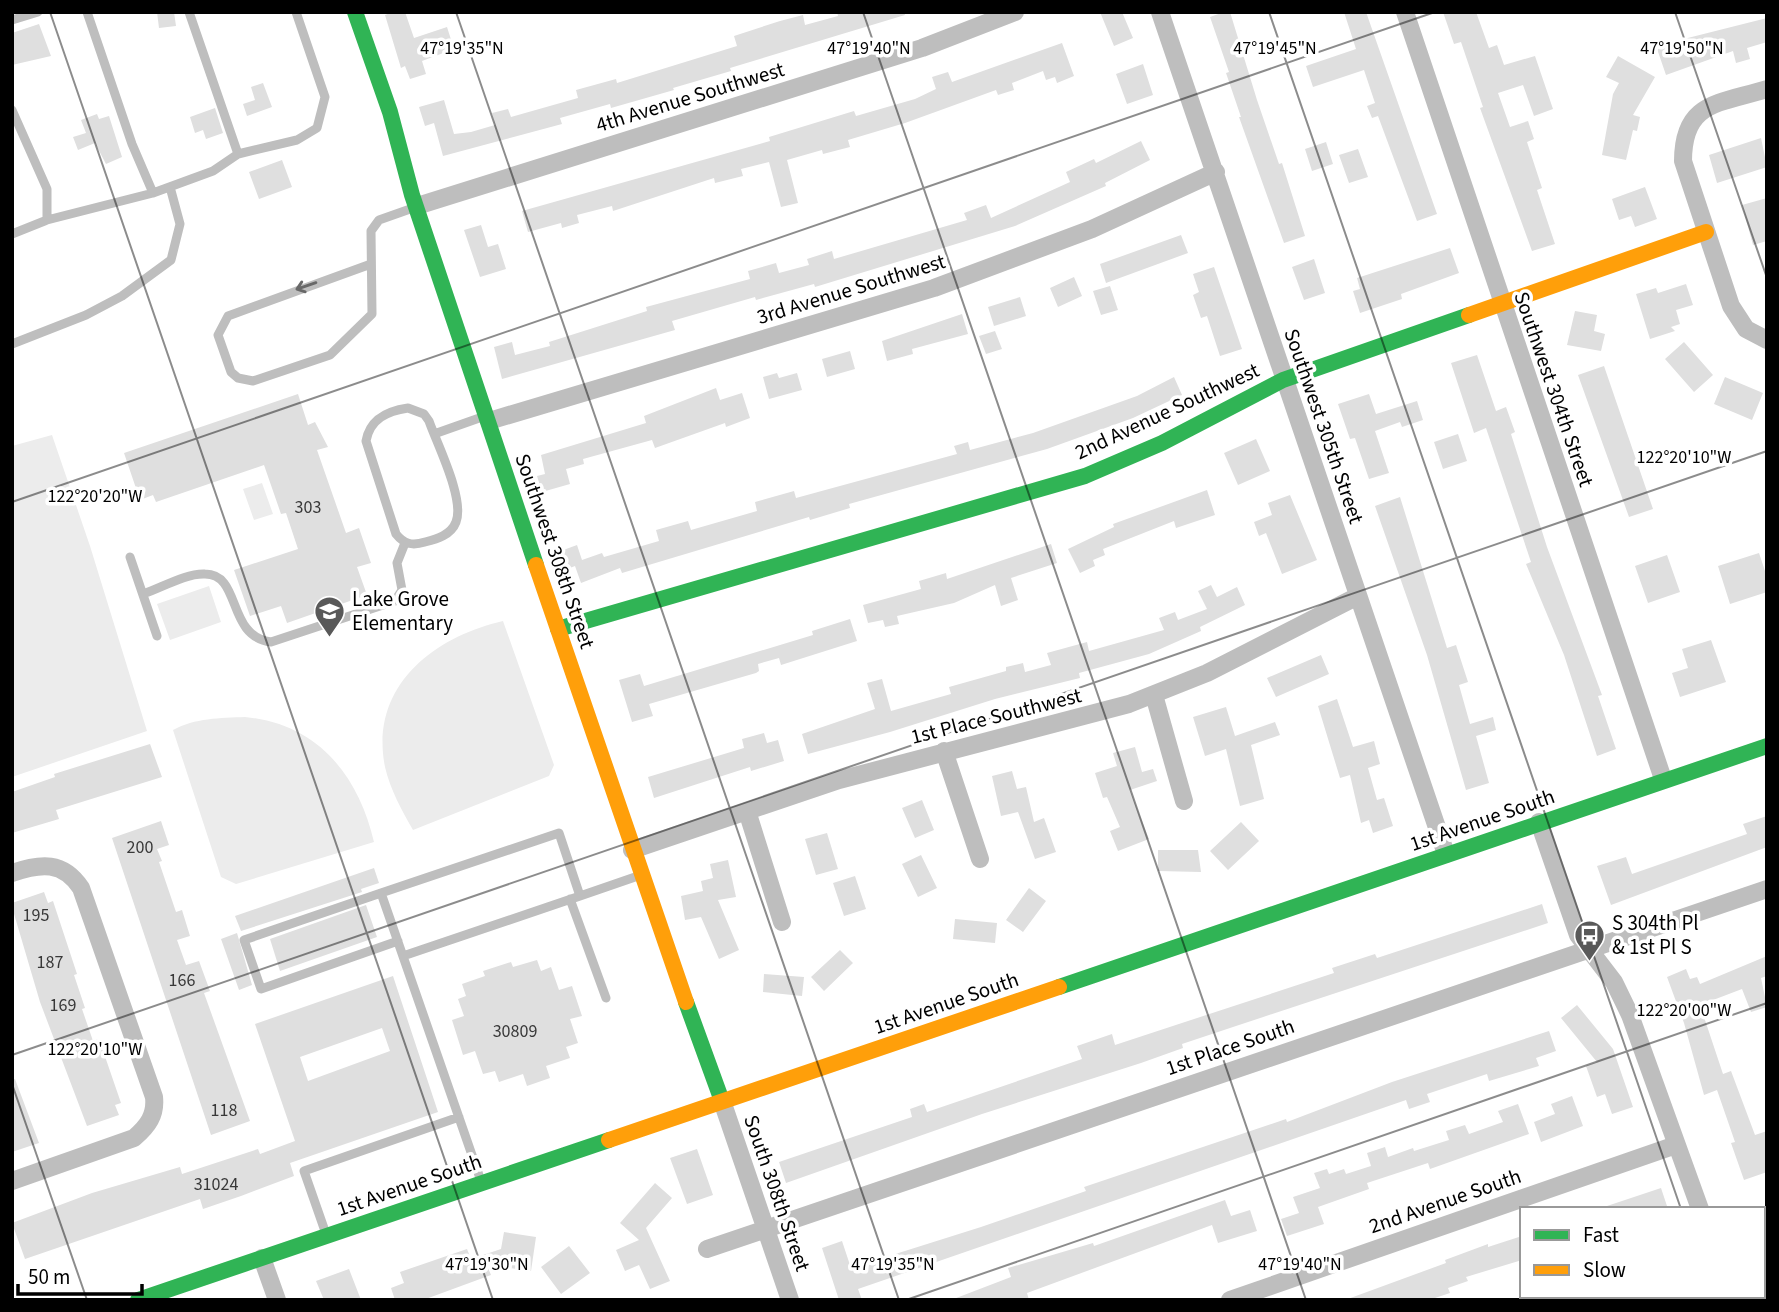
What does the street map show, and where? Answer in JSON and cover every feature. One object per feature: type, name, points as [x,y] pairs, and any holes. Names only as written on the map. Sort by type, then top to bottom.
[{"type":"street","name":"Southwest 308th Street","points":[[355,12],[390,112],[416,206],[632,850],[722,1101]]},
{"type":"street","name":"4th Avenue Southwest","points":[[416,206],[922,48],[1015,12]]},
{"type":"street","name":"Southwest 305th Street","points":[[1160,12],[1446,854]]},
{"type":"street","name":"Southwest 304th Street","points":[[1405,12],[1663,779]]},
{"type":"street","points":[[1767,89],[1702,110],[1687,127],[1683,161],[1738,319],[1746,329],[1767,340]]},
{"type":"street","name":"3rd Avenue Southwest","points":[[488,418],[934,288],[1092,229],[1216,172]]},
{"type":"street","name":"2nd Avenue Southwest","points":[[558,629],[1085,476],[1162,443],[1283,380],[1706,232]]},
{"type":"street","name":"1st Place Southwest","points":[[632,850],[790,795],[944,751],[1104,712],[1154,695],[1255,650],[1358,596]]},
{"type":"street","points":[[1154,695],[1184,801]]},
{"type":"street","name":"1st Avenue South","points":[[138,1300],[1663,779],[1767,746]]},
{"type":"street","points":[[944,751],[980,859]]},
{"type":"street","points":[[747,811],[782,922]]},
{"type":"street","points":[[1539,822],[1577,934],[1586,949],[1602,964],[1619,993],[1699,1207]]},
{"type":"street","points":[[12,873],[36,864],[66,871],[81,888],[154,1097],[155,1109],[146,1129],[134,1138],[12,1181]]},
{"type":"street","name":"1st Place South","points":[[707,1249],[1767,889]]},
{"type":"street","name":"South 308th Street","points":[[722,1101],[790,1300]]},
{"type":"street","name":"2nd Avenue South","points":[[1230,1300],[1676,1145]]},
{"type":"street","points":[[262,1258],[277,1300]]},
{"type":"lane","points":[[12,20],[38,12]]},
{"type":"lane","points":[[87,12],[132,144],[153,193]]},
{"type":"lane","points":[[189,12],[238,154]]},
{"type":"lane","points":[[12,234],[47,220],[153,193],[213,171],[238,154],[298,140],[317,128],[325,97],[296,12]]},
{"type":"lane","points":[[12,110],[47,189],[47,220]]},
{"type":"lane","points":[[12,344],[86,315],[122,296],[171,260],[180,224],[170,187]]},
{"type":"lane","points":[[371,264],[228,316],[218,335],[231,372],[238,378],[253,381],[335,351],[372,314],[374,294],[371,230],[375,224],[416,206]]},
{"type":"lane","points":[[408,408],[424,414],[434,434],[456,500],[456,522],[440,537],[416,545],[405,543],[392,524],[367,450],[367,434],[381,416],[408,408]]},
{"type":"lane","points":[[434,434],[488,418]]},
{"type":"lane","points":[[143,594],[199,574],[213,575],[225,584],[246,631],[258,639],[271,642],[395,601],[402,590],[397,563],[405,543]]},
{"type":"lane","points":[[130,557],[157,636]]},
{"type":"lane","points":[[398,941],[261,989],[244,940],[559,833],[575,897],[606,998]]},
{"type":"lane","points":[[403,956],[642,874]]},
{"type":"lane","points":[[381,893],[481,1183]]},
{"type":"lane","points":[[326,1236],[304,1171],[459,1117]]},
{"type":"shaded area","points":[[52,435],[90,546],[147,731],[12,777],[12,446]]},
{"type":"shaded area","points":[[262,483],[273,514],[254,520],[243,489]]},
{"type":"shaded area","points":[[209,586],[221,622],[170,640],[157,604]]},
{"type":"shaded area","points":[[503,621],[554,765],[549,776],[413,830],[393,792],[385,767],[383,738],[387,713],[397,690],[412,670],[431,653],[453,639]]},
{"type":"shaded area","points":[[245,717],[293,730],[331,757],[357,795],[374,842],[236,884],[221,877],[173,730],[199,721]]},
{"type":"building","points":[[157,12],[174,12],[176,26],[159,28]]},
{"type":"building","points":[[405,12],[414,38],[447,27],[454,49],[422,61],[426,74],[410,79],[405,66],[401,68],[385,15]]},
{"type":"building","points":[[837,12],[904,12],[905,15],[730,68],[731,71],[673,88],[674,90],[611,108],[610,104],[560,118],[562,124],[443,156],[434,123],[425,126],[419,107],[444,100],[454,134],[471,132],[495,125],[492,113],[508,109],[511,117],[578,98],[576,90],[616,79],[617,83],[737,46],[734,36],[803,15],[805,25],[838,16]]},
{"type":"building","points":[[1100,12],[1122,12],[1133,38],[1114,46]]},
{"type":"building","points":[[1230,12],[1257,100],[1279,164],[1282,163],[1305,236],[1284,243],[1239,117],[1226,73],[1229,72],[1210,17]]},
{"type":"building","points":[[1344,12],[1366,12],[1437,214],[1417,221],[1378,116],[1372,118],[1367,106],[1375,103],[1364,70],[1313,87],[1306,66],[1356,49]]},
{"type":"building","points":[[1443,12],[1476,12],[1489,48],[1497,45],[1504,65],[1535,56],[1553,109],[1534,116],[1523,85],[1498,93],[1510,127],[1528,121],[1534,139],[1527,142],[1542,188],[1537,190],[1555,244],[1532,251],[1480,108],[1483,107],[1461,42],[1454,44]]},
{"type":"building","points":[[1767,18],[1767,42],[1747,48],[1750,59],[1736,63],[1733,51],[1666,75],[1656,46]]},
{"type":"building","points":[[39,24],[51,56],[12,65],[12,33]]},
{"type":"building","points":[[1062,43],[1074,76],[1057,83],[1055,77],[1046,80],[1043,71],[1012,83],[1014,90],[998,95],[996,90],[905,123],[848,140],[850,147],[823,154],[822,150],[787,160],[798,203],[781,207],[769,162],[741,169],[743,176],[715,183],[714,178],[613,211],[612,206],[577,215],[579,223],[562,228],[561,223],[528,232],[522,211],[770,141],[769,137],[854,111],[856,116],[915,99],[936,89],[932,77],[948,72],[952,82]]},
{"type":"building","points":[[1618,56],[1655,77],[1633,115],[1640,117],[1637,131],[1633,130],[1626,160],[1602,155],[1613,94],[1619,83],[1606,77]]},
{"type":"building","points":[[1143,64],[1153,95],[1127,104],[1116,74]]},
{"type":"building","points":[[263,83],[272,107],[247,116],[243,104],[255,100],[251,87]]},
{"type":"building","points":[[215,108],[223,133],[206,139],[203,130],[195,133],[190,117]]},
{"type":"building","points":[[97,114],[99,119],[109,116],[122,157],[106,164],[95,143],[78,150],[73,137],[86,133],[81,120]]},
{"type":"building","points":[[1761,138],[1767,167],[1717,183],[1709,155]]},
{"type":"building","points":[[1141,141],[1150,160],[1105,183],[1106,186],[1015,226],[815,287],[814,284],[756,300],[755,297],[672,321],[675,330],[502,379],[494,347],[512,342],[515,355],[550,346],[549,342],[647,311],[646,307],[750,279],[748,271],[776,263],[779,273],[809,265],[807,259],[832,251],[834,259],[967,220],[964,213],[986,205],[991,218],[1070,182],[1066,172],[1094,159],[1096,163]]},
{"type":"building","points":[[1326,142],[1333,164],[1312,171],[1305,149]]},
{"type":"building","points":[[1358,149],[1368,177],[1349,183],[1339,155]]},
{"type":"building","points":[[282,160],[292,187],[259,199],[249,172]]},
{"type":"building","points":[[1645,187],[1657,219],[1635,227],[1631,216],[1619,220],[1612,199]]},
{"type":"building","points":[[1767,198],[1767,241],[1753,245],[1742,205]]},
{"type":"building","points":[[481,225],[488,247],[498,244],[506,269],[480,277],[464,230]]},
{"type":"building","points":[[1181,235],[1188,253],[1106,283],[1100,264]]},
{"type":"building","points":[[1450,248],[1459,273],[1401,294],[1402,299],[1360,313],[1353,291],[1360,289],[1357,278]]},
{"type":"building","points":[[1314,259],[1325,293],[1304,300],[1292,267]]},
{"type":"building","points":[[1214,267],[1242,349],[1220,356],[1207,316],[1201,318],[1193,295],[1199,292],[1193,274]]},
{"type":"building","points":[[1074,277],[1082,296],[1058,307],[1050,288]]},
{"type":"building","points":[[1686,284],[1693,305],[1676,310],[1680,324],[1671,327],[1675,331],[1650,339],[1636,294],[1656,288],[1658,293]]},
{"type":"building","points":[[1110,286],[1118,310],[1101,315],[1093,291]]},
{"type":"building","points":[[1020,297],[1026,316],[994,326],[988,307]]},
{"type":"building","points":[[1575,311],[1597,315],[1594,331],[1605,334],[1601,351],[1567,345]]},
{"type":"building","points":[[962,314],[968,334],[912,349],[913,354],[887,361],[882,341]]},
{"type":"building","points":[[995,331],[1002,349],[986,354],[979,336]]},
{"type":"building","points":[[1684,342],[1713,375],[1694,392],[1665,359]]},
{"type":"building","points":[[850,351],[855,369],[827,377],[822,359]]},
{"type":"building","points":[[1477,355],[1496,411],[1506,407],[1515,432],[1511,434],[1547,547],[1602,695],[1598,696],[1616,749],[1597,756],[1564,655],[1526,564],[1531,562],[1486,428],[1474,433],[1451,363]]},
{"type":"building","points":[[1604,366],[1653,509],[1629,517],[1578,375]]},
{"type":"building","points":[[777,373],[779,378],[797,373],[802,390],[769,399],[763,377]]},
{"type":"building","points":[[1174,377],[1182,395],[1133,418],[1047,449],[849,504],[850,508],[810,520],[809,517],[622,573],[620,568],[581,583],[575,566],[565,570],[558,552],[577,545],[582,560],[602,553],[604,557],[659,541],[656,530],[688,521],[691,530],[757,511],[755,502],[794,491],[796,498],[957,454],[954,446],[968,442],[970,450],[1033,433],[1137,396]]},
{"type":"building","points":[[1725,377],[1763,393],[1752,420],[1714,404]]},
{"type":"building","points":[[716,388],[720,400],[742,393],[750,418],[726,427],[725,423],[655,448],[652,440],[583,459],[584,464],[566,469],[570,484],[542,492],[537,476],[545,474],[541,455],[646,423],[644,416]]},
{"type":"building","points":[[298,394],[308,425],[315,422],[328,447],[317,450],[346,533],[359,528],[371,563],[357,567],[367,595],[287,623],[281,606],[250,616],[234,570],[298,549],[286,513],[281,514],[264,465],[156,502],[153,495],[140,500],[124,453]]},
{"type":"building","points":[[1369,394],[1376,414],[1417,401],[1423,420],[1402,427],[1400,422],[1375,431],[1389,473],[1369,479],[1355,438],[1350,439],[1338,404]]},
{"type":"building","points":[[1458,434],[1467,461],[1443,469],[1434,442]]},
{"type":"building","points":[[1256,439],[1270,471],[1238,485],[1224,453]]},
{"type":"building","points":[[1207,490],[1215,515],[1176,528],[1174,521],[1103,549],[1105,555],[1093,560],[1095,566],[1080,573],[1068,549],[1114,527],[1113,524]]},
{"type":"building","points":[[1290,495],[1317,560],[1282,574],[1266,533],[1259,536],[1254,522],[1272,515],[1268,503]]},
{"type":"building","points":[[1400,497],[1447,648],[1456,645],[1468,682],[1459,685],[1470,724],[1493,717],[1496,730],[1476,736],[1489,783],[1466,790],[1427,655],[1375,506]]},
{"type":"building","points":[[1051,544],[1057,563],[1011,578],[1018,600],[1001,606],[995,585],[954,603],[897,616],[899,624],[885,627],[883,620],[868,623],[863,605],[921,589],[919,581],[946,573],[947,579]]},
{"type":"building","points":[[1759,553],[1767,577],[1767,592],[1730,604],[1718,566]]},
{"type":"building","points":[[1667,555],[1680,592],[1648,603],[1635,566]]},
{"type":"building","points":[[1211,585],[1217,597],[1237,587],[1245,605],[1200,627],[1201,631],[1149,654],[1079,673],[1080,678],[995,699],[808,754],[802,734],[875,709],[867,683],[882,679],[891,711],[951,694],[949,687],[1006,671],[1006,667],[1023,663],[1025,672],[1051,665],[1047,653],[1087,642],[1089,651],[1164,630],[1159,618],[1175,612],[1178,620],[1207,609],[1198,591]]},
{"type":"building","points":[[850,619],[857,641],[781,665],[779,658],[758,664],[759,671],[756,673],[649,704],[653,716],[632,722],[619,680],[640,674],[644,686],[813,635],[812,631]]},
{"type":"building","points":[[1711,640],[1726,682],[1680,697],[1672,673],[1688,668],[1682,649]]},
{"type":"building","points":[[1321,655],[1329,674],[1276,697],[1267,678]]},
{"type":"building","points":[[1337,699],[1353,747],[1374,741],[1380,764],[1368,768],[1377,800],[1384,798],[1393,826],[1373,833],[1369,820],[1361,823],[1350,775],[1340,778],[1318,706]]},
{"type":"building","points":[[1226,707],[1235,736],[1275,722],[1280,735],[1251,745],[1264,799],[1240,806],[1226,749],[1205,756],[1193,717]]},
{"type":"building","points":[[764,733],[767,743],[778,740],[784,761],[751,771],[750,767],[654,798],[648,777],[744,748],[742,739]]},
{"type":"building","points":[[150,744],[162,777],[56,810],[59,819],[12,833],[12,792],[55,777],[54,774]]},
{"type":"building","points":[[1135,747],[1142,772],[1153,769],[1157,781],[1130,790],[1149,839],[1118,851],[1110,831],[1120,827],[1107,797],[1103,798],[1095,773],[1117,766],[1113,753]]},
{"type":"building","points":[[1012,771],[1017,789],[1026,787],[1034,822],[1044,818],[1056,852],[1035,859],[1018,812],[1001,816],[992,776]]},
{"type":"building","points":[[922,800],[934,830],[915,838],[902,808]]},
{"type":"building","points":[[1767,816],[1767,847],[1611,905],[1597,866],[1626,857],[1632,874],[1747,834],[1743,824]]},
{"type":"building","points":[[161,821],[169,845],[157,849],[162,861],[159,862],[176,912],[182,910],[190,936],[177,940],[186,965],[199,961],[210,991],[204,993],[250,1121],[211,1135],[112,838]]},
{"type":"building","points":[[1241,822],[1259,841],[1228,870],[1210,851]]},
{"type":"building","points":[[827,833],[838,869],[816,875],[805,839]]},
{"type":"building","points":[[1158,850],[1198,850],[1201,872],[1158,871]]},
{"type":"building","points":[[921,855],[937,888],[918,897],[902,864]]},
{"type":"building","points":[[728,860],[736,897],[718,900],[739,950],[719,959],[701,917],[685,920],[681,896],[703,891],[701,881],[713,878],[710,864]]},
{"type":"building","points":[[374,868],[379,883],[361,889],[362,892],[241,931],[235,916]]},
{"type":"building","points":[[855,876],[866,909],[844,916],[833,883]]},
{"type":"building","points":[[1029,888],[1046,901],[1023,932],[1006,920]]},
{"type":"building","points":[[44,892],[48,903],[53,901],[77,974],[74,975],[85,1008],[82,1009],[93,1041],[99,1039],[121,1103],[115,1105],[119,1115],[87,1126],[40,1002],[12,907],[12,903]]},
{"type":"building","points":[[1542,904],[1548,923],[1182,1044],[1183,1048],[1141,1063],[982,1114],[786,1183],[779,1162],[912,1117],[910,1109],[924,1104],[927,1112],[1082,1059],[1077,1046],[1112,1034],[1115,1045],[1334,973],[1332,968],[1375,954],[1377,958]]},
{"type":"building","points":[[366,905],[377,937],[280,971],[270,939]]},
{"type":"building","points":[[955,919],[997,923],[995,943],[953,939]]},
{"type":"building","points":[[237,933],[252,985],[239,990],[221,939]]},
{"type":"building","points":[[840,950],[853,963],[824,991],[811,977]]},
{"type":"building","points":[[1767,956],[1767,976],[1761,978],[1767,1007],[1751,1012],[1742,989],[1700,1005],[1723,1074],[1731,1071],[1755,1135],[1767,1131],[1767,1172],[1744,1180],[1731,1143],[1735,1142],[1717,1090],[1704,1095],[1684,1023],[1667,977],[1686,969],[1690,979],[1697,977],[1700,984]]},
{"type":"building","points":[[537,960],[541,971],[551,967],[559,990],[572,986],[582,1016],[570,1019],[578,1043],[566,1047],[570,1058],[546,1066],[550,1078],[527,1086],[523,1074],[499,1082],[495,1071],[483,1074],[475,1051],[463,1055],[452,1020],[464,1016],[458,999],[466,996],[462,984],[485,976],[483,971],[511,962],[513,967]]},
{"type":"building","points":[[764,974],[804,977],[802,996],[763,992]]},
{"type":"building","points":[[393,976],[438,1112],[290,1163],[294,1176],[241,1196],[203,1209],[200,1199],[25,1259],[12,1223],[92,1193],[180,1167],[182,1174],[258,1149],[260,1154],[295,1141],[255,1024]],"holes":[[[382,1028],[390,1051],[308,1081],[300,1057]]]},
{"type":"building","points":[[1577,1005],[1613,1049],[1633,1107],[1612,1114],[1605,1094],[1597,1097],[1586,1066],[1597,1062],[1561,1018]]},
{"type":"building","points":[[1549,1031],[1556,1051],[1536,1058],[1539,1066],[1489,1081],[1487,1074],[1427,1094],[1430,1102],[1409,1109],[1406,1100],[858,1289],[862,1300],[839,1300],[822,1248],[842,1241],[851,1268],[981,1227],[1086,1191],[1084,1187],[1286,1119],[1287,1122],[1392,1082]]},
{"type":"building","points":[[15,1079],[39,1143],[12,1152],[12,1080]]},
{"type":"building","points":[[1572,1096],[1583,1126],[1541,1142],[1534,1122],[1555,1114],[1551,1104]]},
{"type":"building","points":[[1518,1104],[1529,1134],[1430,1169],[1428,1163],[1367,1183],[1369,1189],[1318,1207],[1324,1224],[1287,1236],[1281,1219],[1299,1213],[1293,1197],[1320,1188],[1314,1173],[1327,1169],[1329,1174],[1344,1169],[1346,1174],[1371,1166],[1367,1153],[1385,1147],[1388,1157],[1413,1148],[1414,1151],[1449,1140],[1446,1131],[1465,1125],[1469,1134],[1503,1122],[1498,1111]]},
{"type":"building","points":[[697,1149],[713,1195],[687,1204],[670,1158]]},
{"type":"building","points":[[655,1183],[672,1198],[646,1228],[670,1281],[650,1289],[639,1265],[625,1271],[616,1250],[639,1240],[620,1223]]},
{"type":"building","points":[[1661,1188],[1667,1207],[1607,1207]]},
{"type":"building","points":[[1225,1200],[1231,1216],[1250,1210],[1257,1231],[1218,1243],[1212,1225],[1027,1293],[1029,1300],[951,1300],[1011,1277],[1008,1268],[1093,1243],[1094,1246]]},
{"type":"building","points":[[504,1232],[536,1237],[531,1271],[487,1265],[491,1275],[423,1300],[395,1300],[391,1288],[404,1283],[400,1272],[467,1249],[471,1259],[501,1249]]},
{"type":"building","points":[[1520,1237],[1520,1261],[1466,1277],[1468,1281],[1448,1288],[1450,1293],[1429,1300],[1345,1300],[1446,1263],[1445,1260],[1488,1244],[1488,1247]]},
{"type":"building","points":[[569,1246],[590,1273],[561,1294],[541,1267]]},
{"type":"building","points":[[349,1269],[361,1300],[324,1300],[316,1281]]},
{"type":"traffic: fast","points":[[355,12],[390,112],[412,195],[536,565]]},
{"type":"traffic: fast","points":[[558,629],[1085,476],[1162,443],[1283,380],[1469,315]]},
{"type":"traffic: fast","points":[[1059,987],[1767,746]]},
{"type":"traffic: fast","points":[[686,1002],[722,1101]]},
{"type":"traffic: fast","points":[[138,1300],[609,1140]]},
{"type":"traffic: slow","points":[[1469,315],[1706,232]]},
{"type":"traffic: slow","points":[[536,565],[686,1002]]},
{"type":"traffic: slow","points":[[609,1140],[1059,987]]},
{"type":"place","name":"Lake Grove Elementary","points":[[329,638]]},
{"type":"place","name":"S 304th Pl & 1st Pl S","points":[[1589,962]]}]
